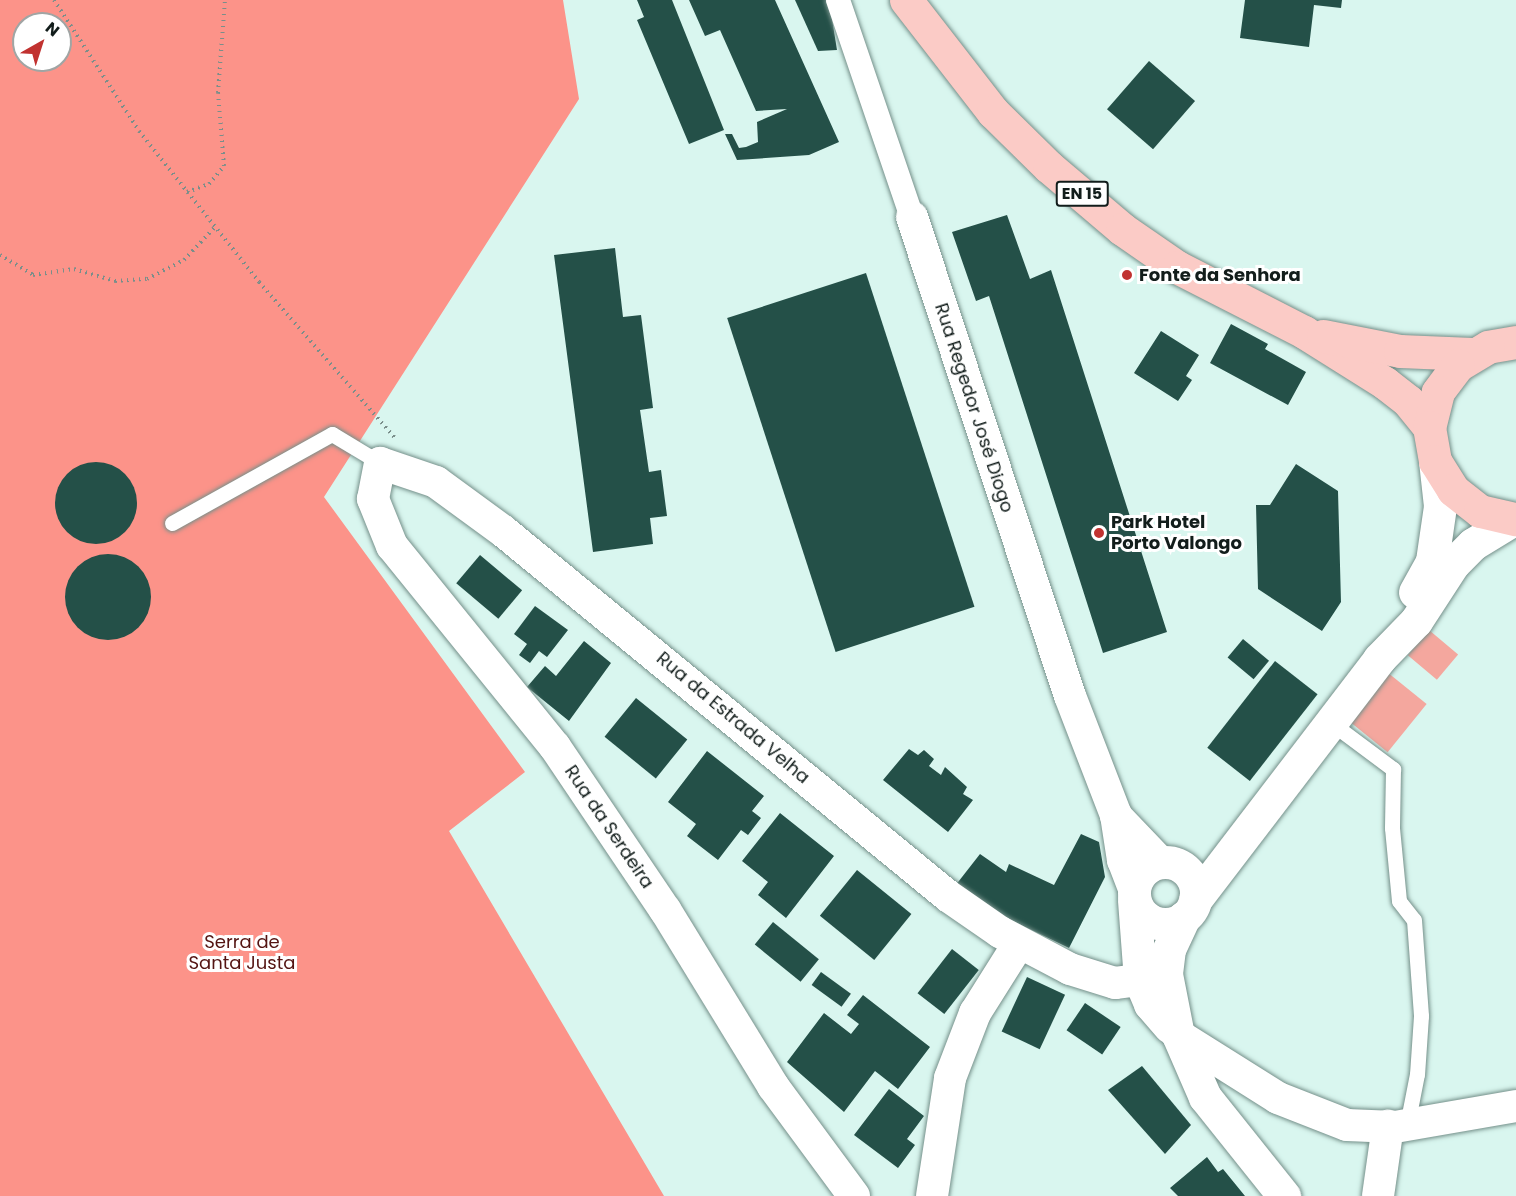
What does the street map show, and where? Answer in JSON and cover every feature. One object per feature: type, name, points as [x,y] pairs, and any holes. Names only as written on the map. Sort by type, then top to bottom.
[{"type":"main road","name":"EN 15","points":[[906,0],[993,112],[1049,167],[1122,229],[1178,267],[1304,332],[1386,382],[1408,401],[1429,427]]},
{"type":"main road","name":"EN 15","points":[[1304,332],[1400,351],[1473,354]]},
{"type":"main road","points":[[1515,519],[1496,517],[1465,502],[1442,477],[1435,461],[1429,427],[1438,392],[1458,365],[1473,354],[1516,342]]},
{"type":"street","name":"Rua Regedor José Diogo","points":[[838,0],[1070,696],[1116,815],[1123,860],[1134,894]]},
{"type":"street","name":"Rua da Estrada Velha","points":[[388,451],[436,482],[503,531],[948,896],[1019,943],[1123,986]]},
{"type":"street","name":"Rua da Serdeira","points":[[388,451],[373,499],[392,546],[555,747],[665,910],[773,1086],[854,1196]]},
{"type":"street","points":[[1379,660],[1432,561],[1440,506],[1435,461]]},
{"type":"street","points":[[1123,986],[1160,965],[1190,909],[1257,817],[1379,660],[1416,621],[1453,564],[1473,544],[1515,519]]},
{"type":"street","name":"Rua Regedor José Diogo","points":[[1116,815],[1170,863]]},
{"type":"street","points":[[1123,986],[1135,936],[1134,894],[1142,871],[1221,848],[1257,817]]},
{"type":"street","points":[[1134,894],[1146,917],[1155,922],[1175,922],[1190,909],[1193,880],[1170,863]]},
{"type":"street","points":[[1135,936],[1121,960],[1123,986],[1178,1035],[1278,1098],[1347,1125],[1397,1126],[1516,1106]]},
{"type":"street","points":[[932,1196],[950,1078],[975,1013],[1019,943]]},
{"type":"street","points":[[1169,949],[1168,1000],[1178,1035],[1205,1097],[1284,1196]]},
{"type":"street","points":[[1378,1196],[1397,1126]]},
{"type":"lane","points":[[172,523],[332,434],[388,451]]},
{"type":"lane","points":[[1330,722],[1393,769],[1392,828],[1399,901],[1414,920],[1421,1016],[1417,1074],[1397,1126]]},
{"type":"path","points":[[54,0],[139,131],[388,451]]},
{"type":"path","points":[[187,192],[209,184],[224,166],[218,93],[225,0]]},
{"type":"path","points":[[0,255],[33,274],[74,269],[115,281],[147,279],[184,260],[215,227]]},
{"type":"shaded area","points":[[1429,630],[1458,654],[1437,680],[1408,655]]},
{"type":"shaded area","points":[[1387,672],[1427,704],[1388,752],[1348,720]]},
{"type":"green space","name":"Serra de Santa Justa","points":[[0,0],[563,0],[579,99],[324,497],[525,772],[449,831],[664,1196],[0,1196]]},
{"type":"building","points":[[637,0],[672,0],[724,130],[689,144],[637,20],[644,17]]},
{"type":"building","points":[[689,0],[775,0],[839,142],[809,155],[737,160],[725,134],[732,134],[739,148],[746,147],[758,142],[757,122],[787,109],[756,111],[720,30],[705,36]]},
{"type":"building","points":[[795,0],[829,0],[837,50],[818,51]]},
{"type":"building","points":[[1245,0],[1342,0],[1341,8],[1314,5],[1309,47],[1240,38]]},
{"type":"building","points":[[1149,61],[1195,101],[1153,149],[1107,109]]},
{"type":"building","points":[[1007,215],[1030,279],[1051,270],[1167,632],[1103,653],[989,296],[976,301],[952,232]]},
{"type":"building","points":[[615,248],[623,317],[641,315],[653,408],[640,410],[649,472],[661,470],[667,516],[650,518],[653,544],[593,552],[554,255]]},
{"type":"building","points":[[866,273],[974,607],[836,652],[727,318]]},
{"type":"building","points":[[1231,324],[1268,344],[1265,349],[1306,372],[1288,405],[1210,363]]},
{"type":"building","points":[[1161,331],[1199,355],[1186,376],[1192,380],[1178,401],[1134,373]]},
{"type":"building","points":[[96,462],[112,465],[125,474],[134,487],[137,503],[134,519],[125,532],[112,541],[96,544],[80,541],[67,532],[58,519],[55,503],[58,487],[67,474],[80,465]]},
{"type":"building","points":[[1296,464],[1338,491],[1341,602],[1322,631],[1258,589],[1256,505],[1270,505]]},
{"type":"building","points":[[108,554],[124,558],[138,567],[147,581],[151,597],[147,613],[138,627],[124,636],[108,640],[92,636],[78,627],[69,613],[65,597],[69,581],[78,567],[92,558]]},
{"type":"building","points":[[480,555],[522,590],[498,619],[456,583]]},
{"type":"building","points":[[535,606],[568,630],[547,657],[539,651],[530,663],[519,655],[527,644],[514,634]]},
{"type":"building","points":[[1243,639],[1269,661],[1254,679],[1228,657]]},
{"type":"building","points":[[584,641],[611,663],[569,721],[527,687],[545,666],[556,676]]},
{"type":"building","points":[[1275,661],[1318,694],[1250,781],[1207,748]]},
{"type":"building","points":[[636,698],[687,740],[656,778],[605,737]]},
{"type":"building","points":[[909,749],[918,755],[924,750],[934,759],[929,766],[941,775],[945,767],[967,787],[963,794],[973,800],[948,832],[883,780]]},
{"type":"building","points":[[707,751],[764,796],[752,811],[761,818],[748,835],[741,830],[718,860],[687,836],[696,824],[668,802]]},
{"type":"building","points":[[780,813],[834,856],[786,918],[758,895],[768,882],[742,861]]},
{"type":"building","points":[[1081,834],[1099,842],[1105,877],[1069,948],[990,910],[955,886],[980,854],[1006,872],[1009,864],[1054,885]]},
{"type":"building","points":[[857,870],[911,914],[874,960],[820,916]]},
{"type":"building","points":[[773,922],[819,959],[801,982],[755,945]]},
{"type":"building","points":[[952,949],[979,970],[944,1014],[918,993]]},
{"type":"building","points":[[821,972],[851,994],[842,1007],[812,985]]},
{"type":"building","points":[[1027,977],[1065,995],[1040,1049],[1002,1031]]},
{"type":"building","points":[[863,995],[930,1047],[898,1089],[875,1071],[844,1112],[787,1062],[824,1013],[851,1034],[859,1024],[847,1015]]},
{"type":"building","points":[[1085,1003],[1121,1027],[1102,1054],[1067,1030]]},
{"type":"building","points":[[1142,1066],[1191,1125],[1165,1154],[1108,1090]]},
{"type":"building","points":[[889,1089],[924,1116],[907,1139],[915,1145],[898,1168],[854,1135]]},
{"type":"building","points":[[1207,1157],[1218,1172],[1223,1169],[1245,1196],[1178,1196],[1170,1188]]},
{"type":"place","name":"Fonte da Senhora","points":[[1127,275]]},
{"type":"place","name":"Park Hotel Porto Valongo","points":[[1099,533]]}]
